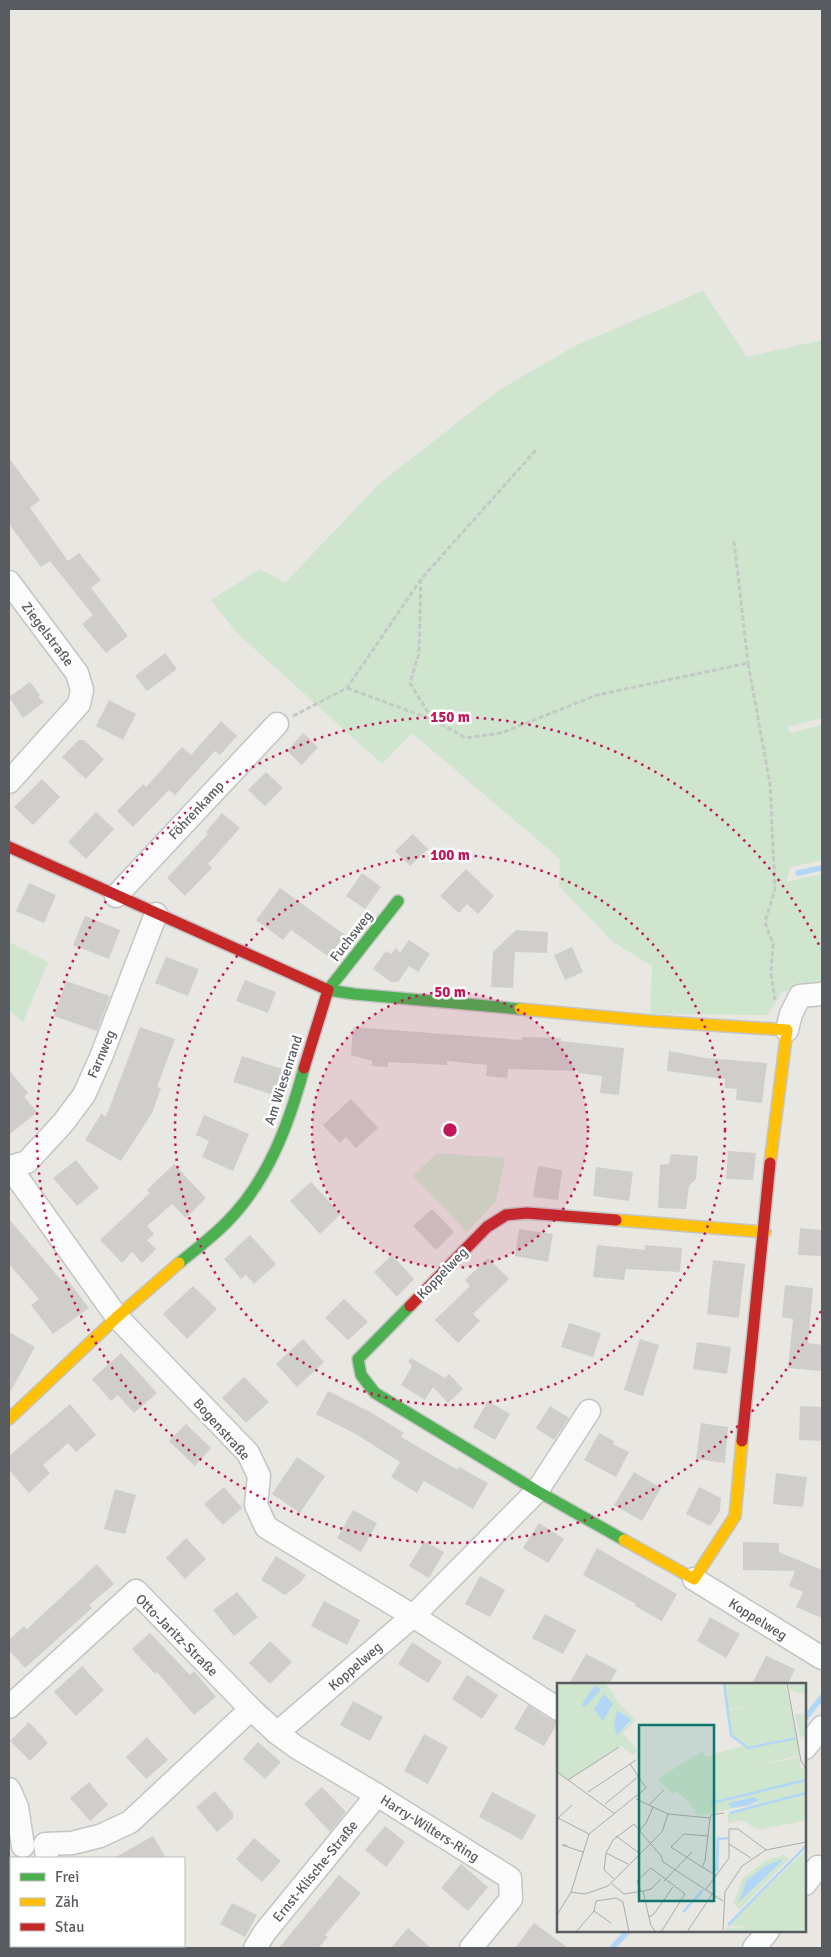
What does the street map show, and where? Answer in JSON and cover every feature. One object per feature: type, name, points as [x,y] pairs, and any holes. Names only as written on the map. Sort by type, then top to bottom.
[{"type":"street","name":"Ziegelstraße","points":[[9,582],[77,673],[82,690],[79,704],[9,782]]},
{"type":"street","name":"Föhrenkamp","points":[[116,896],[277,724]]},
{"type":"street","points":[[9,846],[116,896],[328,990],[650,1021],[789,1022]]},
{"type":"street","name":"Fuchsweg","points":[[328,990],[398,901]]},
{"type":"street","name":"Farnweg","points":[[9,1167],[27,1162],[63,1123],[84,1094],[101,1057],[156,914]]},
{"type":"street","name":"Am Wiesenrand","points":[[9,1419],[117,1317],[226,1223],[254,1191],[274,1154],[293,1109],[305,1062],[328,990]]},
{"type":"street","points":[[694,1579],[735,1516],[774,1137],[789,1022],[800,996],[822,994]]},
{"type":"street","name":"Bogenstraße","points":[[9,1167],[117,1317],[248,1453],[259,1476],[256,1505],[266,1527],[413,1616],[557,1708]]},
{"type":"street","name":"Koppelweg","points":[[765,1232],[527,1212],[515,1212],[500,1216],[480,1234],[358,1359],[361,1375],[375,1392],[537,1491],[694,1579],[822,1658]]},
{"type":"street","name":"Koppelweg","points":[[277,1733],[413,1616],[537,1491],[589,1411]]},
{"type":"street","name":"Otto-Jaritz-Straße","points":[[9,1706],[136,1591],[250,1709],[277,1733]]},
{"type":"street","points":[[9,1790],[17,1807],[16,1847],[46,1851],[100,1836],[130,1822],[250,1709]]},
{"type":"street","points":[[806,1747],[822,1727]]},
{"type":"street","name":"Harry-Wilters-Ring","points":[[277,1733],[296,1747],[510,1878],[512,1899],[471,1948]]},
{"type":"street","name":"Ernst-Klische-Straße","points":[[255,1948],[264,1932],[377,1795]]},
{"type":"street","points":[[754,1948],[767,1932]]},
{"type":"path","points":[[277,724],[347,688],[421,579],[536,450]]},
{"type":"path","points":[[734,541],[748,663],[770,784],[775,889],[765,922],[773,944],[771,972],[777,1008],[789,1022]]},
{"type":"path","points":[[421,579],[419,653],[410,683],[432,719]]},
{"type":"path","points":[[347,688],[432,719],[466,738],[501,733],[597,695],[748,663]]},
{"type":"green space","points":[[703,291],[747,357],[822,340],[822,718],[787,727],[790,733],[822,725],[822,860],[791,867],[786,882],[822,874],[822,987],[782,992],[767,1015],[650,1014],[652,966],[613,942],[559,886],[560,859],[412,733],[382,764],[237,633],[211,600],[260,569],[285,583],[379,484],[499,390],[575,346]]},
{"type":"green space","points":[[9,942],[48,962],[23,1022],[9,1010]]},
{"type":"green space","points":[[437,1153],[505,1158],[496,1201],[467,1232],[413,1176]]},
{"type":"building","points":[[9,458],[40,500],[30,508],[68,561],[79,553],[101,580],[91,588],[128,636],[106,653],[82,624],[93,615],[50,561],[41,567],[9,524]]},
{"type":"building","points":[[165,653],[177,669],[147,691],[135,676]]},
{"type":"building","points":[[30,682],[40,695],[38,697],[44,702],[23,718],[9,697]]},
{"type":"building","points":[[109,700],[136,714],[123,740],[96,726]]},
{"type":"building","points":[[221,721],[237,736],[220,755],[215,751],[175,795],[169,790],[133,827],[117,811],[143,784],[146,787],[182,747],[191,755]]},
{"type":"building","points":[[303,733],[318,747],[302,765],[287,751]]},
{"type":"building","points":[[79,740],[84,740],[104,759],[86,779],[62,757]]},
{"type":"building","points":[[266,772],[283,788],[265,806],[248,790]]},
{"type":"building","points":[[42,779],[60,797],[33,825],[14,807]]},
{"type":"building","points":[[96,812],[114,829],[86,859],[68,842]]},
{"type":"building","points":[[222,813],[240,828],[208,864],[212,868],[185,896],[167,878],[208,834],[206,832]]},
{"type":"building","points":[[413,834],[428,849],[410,866],[395,851]]},
{"type":"building","points":[[466,869],[494,896],[478,914],[467,904],[459,913],[440,896]]},
{"type":"building","points":[[362,873],[381,887],[365,909],[346,896]]},
{"type":"building","points":[[29,883],[56,895],[44,923],[16,911]]},
{"type":"building","points":[[280,888],[345,935],[329,957],[291,930],[283,940],[256,920]]},
{"type":"building","points":[[85,916],[120,930],[109,959],[73,945]]},
{"type":"building","points":[[516,930],[548,932],[547,953],[515,952],[513,988],[491,987],[493,952]]},
{"type":"building","points":[[409,940],[430,954],[418,972],[409,966],[398,982],[391,982],[373,969],[386,951],[391,954],[396,948],[400,953]]},
{"type":"building","points":[[572,947],[583,972],[565,980],[554,955]]},
{"type":"building","points":[[166,957],[199,969],[188,996],[155,983]]},
{"type":"building","points":[[245,980],[276,992],[268,1013],[236,1001]]},
{"type":"building","points":[[66,981],[110,996],[97,1031],[54,1016]]},
{"type":"building","points":[[140,1027],[175,1039],[157,1087],[161,1088],[152,1113],[121,1161],[85,1140],[101,1114],[106,1117]]},
{"type":"building","points":[[353,1027],[522,1040],[522,1037],[561,1038],[561,1041],[624,1048],[619,1095],[600,1093],[602,1076],[578,1073],[578,1071],[508,1069],[507,1078],[486,1076],[487,1065],[447,1061],[447,1065],[388,1062],[388,1067],[372,1066],[372,1061],[351,1055]]},
{"type":"building","points":[[669,1051],[706,1058],[767,1063],[762,1103],[736,1100],[737,1089],[725,1088],[725,1079],[667,1071]]},
{"type":"building","points":[[242,1056],[282,1069],[274,1095],[233,1082]]},
{"type":"building","points":[[9,1070],[28,1093],[24,1097],[37,1112],[9,1135]]},
{"type":"building","points":[[351,1099],[378,1128],[356,1148],[346,1137],[340,1143],[323,1125]]},
{"type":"building","points":[[204,1115],[249,1134],[233,1171],[202,1157],[209,1141],[196,1135]]},
{"type":"building","points":[[728,1151],[756,1153],[753,1180],[726,1179]]},
{"type":"building","points":[[671,1154],[698,1156],[696,1179],[689,1186],[686,1209],[658,1208],[660,1165],[669,1164]]},
{"type":"building","points":[[76,1160],[99,1188],[77,1206],[53,1178]]},
{"type":"building","points":[[174,1164],[206,1198],[186,1218],[172,1204],[147,1226],[154,1234],[147,1240],[156,1249],[142,1263],[132,1252],[122,1263],[100,1240],[150,1193],[147,1190]]},
{"type":"building","points":[[538,1166],[562,1170],[558,1200],[533,1197]]},
{"type":"building","points":[[596,1167],[633,1172],[629,1201],[593,1196]]},
{"type":"building","points":[[311,1182],[341,1214],[320,1234],[290,1201]]},
{"type":"building","points":[[432,1209],[454,1232],[436,1250],[413,1226]]},
{"type":"building","points":[[9,1219],[62,1281],[66,1278],[89,1308],[53,1334],[31,1305],[39,1299],[9,1264]]},
{"type":"building","points":[[800,1228],[822,1230],[822,1256],[798,1255]]},
{"type":"building","points":[[519,1229],[553,1234],[548,1262],[515,1256]]},
{"type":"building","points":[[250,1235],[276,1264],[254,1284],[246,1275],[241,1279],[224,1259]]},
{"type":"building","points":[[597,1245],[645,1250],[645,1245],[682,1248],[680,1272],[626,1269],[624,1280],[593,1277]]},
{"type":"building","points":[[392,1255],[414,1279],[397,1297],[374,1272]]},
{"type":"building","points":[[488,1258],[509,1279],[473,1314],[480,1321],[458,1343],[435,1320],[470,1286],[465,1280]]},
{"type":"building","points":[[713,1260],[745,1264],[739,1318],[707,1314]]},
{"type":"building","points":[[785,1285],[813,1288],[808,1343],[822,1345],[822,1371],[788,1368],[793,1319],[782,1317]]},
{"type":"building","points":[[193,1286],[217,1309],[187,1339],[163,1314]]},
{"type":"building","points":[[344,1299],[368,1322],[348,1340],[325,1318]]},
{"type":"building","points":[[569,1323],[601,1333],[593,1357],[561,1347]]},
{"type":"building","points":[[9,1332],[35,1347],[9,1394]]},
{"type":"building","points":[[303,1339],[324,1362],[297,1387],[276,1364]]},
{"type":"building","points":[[640,1339],[659,1345],[643,1396],[624,1390]]},
{"type":"building","points":[[697,1342],[731,1347],[727,1374],[693,1369]]},
{"type":"building","points":[[121,1353],[157,1393],[134,1413],[118,1395],[111,1401],[92,1379]]},
{"type":"building","points":[[411,1358],[445,1378],[449,1374],[463,1389],[448,1403],[433,1387],[425,1400],[401,1385],[412,1366],[408,1361]]},
{"type":"building","points":[[244,1377],[269,1402],[246,1423],[222,1398]]},
{"type":"building","points":[[328,1391],[372,1413],[404,1433],[401,1437],[458,1470],[459,1467],[488,1483],[473,1509],[424,1481],[417,1493],[391,1477],[400,1462],[354,1433],[316,1414]]},
{"type":"building","points":[[488,1401],[510,1414],[495,1440],[473,1427]]},
{"type":"building","points":[[70,1404],[96,1435],[76,1452],[68,1443],[43,1465],[50,1473],[29,1493],[9,1470],[9,1456]]},
{"type":"building","points":[[550,1406],[569,1418],[554,1440],[536,1428]]},
{"type":"building","points":[[800,1406],[822,1407],[822,1441],[799,1440]]},
{"type":"building","points":[[701,1423],[728,1427],[725,1463],[696,1459]]},
{"type":"building","points":[[186,1424],[211,1448],[195,1466],[169,1441]]},
{"type":"building","points":[[599,1433],[614,1441],[613,1444],[629,1452],[616,1477],[584,1460]]},
{"type":"building","points":[[297,1457],[325,1476],[300,1513],[272,1494]]},
{"type":"building","points":[[634,1472],[661,1488],[642,1521],[614,1505]]},
{"type":"building","points":[[776,1473],[807,1477],[803,1507],[773,1504]]},
{"type":"building","points":[[224,1487],[242,1508],[223,1525],[204,1504]]},
{"type":"building","points":[[699,1487],[721,1498],[720,1511],[710,1526],[686,1514]]},
{"type":"building","points":[[115,1489],[136,1495],[125,1534],[104,1529]]},
{"type":"building","points":[[353,1510],[377,1523],[361,1552],[337,1538]]},
{"type":"building","points":[[539,1523],[564,1539],[548,1563],[523,1548]]},
{"type":"building","points":[[186,1538],[206,1559],[185,1579],[166,1558]]},
{"type":"building","points":[[424,1541],[444,1552],[429,1578],[409,1566]]},
{"type":"building","points":[[743,1542],[779,1543],[779,1552],[822,1570],[822,1618],[796,1607],[803,1592],[789,1586],[795,1571],[743,1570]]},
{"type":"building","points":[[597,1548],[677,1594],[662,1621],[635,1606],[636,1604],[583,1575]]},
{"type":"building","points":[[276,1556],[306,1575],[301,1582],[285,1595],[261,1580]]},
{"type":"building","points":[[97,1564],[114,1584],[89,1605],[92,1608],[25,1668],[9,1650],[9,1640],[24,1626],[27,1629]]},
{"type":"building","points":[[480,1576],[505,1590],[490,1617],[465,1604]]},
{"type":"building","points":[[237,1592],[258,1617],[234,1636],[213,1610]]},
{"type":"building","points":[[324,1601],[360,1620],[347,1645],[311,1626]]},
{"type":"building","points":[[545,1614],[576,1630],[563,1654],[532,1638]]},
{"type":"building","points":[[710,1617],[740,1634],[726,1658],[697,1641]]},
{"type":"building","points":[[150,1633],[190,1675],[194,1671],[216,1697],[194,1715],[157,1672],[155,1674],[132,1649]]},
{"type":"building","points":[[270,1641],[292,1662],[270,1684],[249,1663]]},
{"type":"building","points":[[412,1642],[442,1662],[428,1683],[398,1664]]},
{"type":"building","points":[[586,1654],[617,1670],[610,1683],[570,1683]]},
{"type":"building","points":[[766,1656],[795,1669],[788,1683],[752,1683]]},
{"type":"building","points":[[82,1666],[104,1690],[76,1716],[54,1692]]},
{"type":"building","points":[[467,1675],[498,1695],[482,1719],[452,1699]]},
{"type":"building","points":[[353,1701],[383,1717],[370,1741],[340,1725]]},
{"type":"building","points":[[528,1705],[551,1720],[557,1722],[544,1746],[514,1729]]},
{"type":"building","points":[[29,1722],[48,1743],[30,1761],[10,1741]]},
{"type":"building","points":[[424,1734],[448,1747],[428,1784],[404,1771]]},
{"type":"building","points":[[147,1737],[168,1760],[146,1779],[126,1757]]},
{"type":"building","points":[[258,1742],[281,1762],[265,1779],[243,1759]]},
{"type":"building","points":[[89,1782],[108,1805],[90,1821],[70,1798]]},
{"type":"building","points":[[322,1787],[346,1812],[330,1832],[304,1804]]},
{"type":"building","points":[[215,1791],[233,1813],[233,1818],[217,1832],[196,1807]]},
{"type":"building","points":[[492,1792],[536,1815],[522,1840],[479,1817]]},
{"type":"building","points":[[385,1826],[405,1842],[386,1867],[365,1850]]},
{"type":"building","points":[[153,1836],[165,1857],[116,1857]]},
{"type":"building","points":[[254,1838],[281,1861],[262,1882],[236,1859]]},
{"type":"building","points":[[461,1864],[488,1887],[468,1911],[441,1888]]},
{"type":"building","points":[[339,1875],[361,1893],[325,1935],[328,1937],[318,1948],[279,1948]]},
{"type":"building","points":[[232,1903],[257,1915],[245,1937],[220,1924]]},
{"type":"building","points":[[534,1923],[568,1948],[515,1948]]},
{"type":"building","points":[[408,1928],[431,1948],[391,1948]]},
{"type":"waterway","points":[[798,873],[822,868]]},
{"type":"waterway","points":[[806,1717],[822,1697]]},
{"type":"waterway","points":[[612,1948],[627,1932]]},
{"type":"traffic: fast","points":[[398,901],[328,990],[520,1009]]},
{"type":"traffic: fast","points":[[179,1263],[226,1223],[254,1189],[284,1131],[304,1068]]},
{"type":"traffic: fast","points":[[410,1306],[358,1359],[361,1375],[375,1393],[537,1491],[624,1540]]},
{"type":"traffic: slow","points":[[520,1009],[650,1021],[787,1030],[770,1163]]},
{"type":"traffic: slow","points":[[616,1220],[765,1232]]},
{"type":"traffic: slow","points":[[9,1419],[117,1317],[179,1263]]},
{"type":"traffic: slow","points":[[624,1540],[694,1579],[735,1516],[742,1441]]},
{"type":"traffic: jam","points":[[9,847],[328,990],[304,1068]]},
{"type":"traffic: jam","points":[[742,1441],[770,1163]]},
{"type":"traffic: jam","points":[[410,1306],[487,1227],[506,1215],[527,1213],[616,1220]]}]
